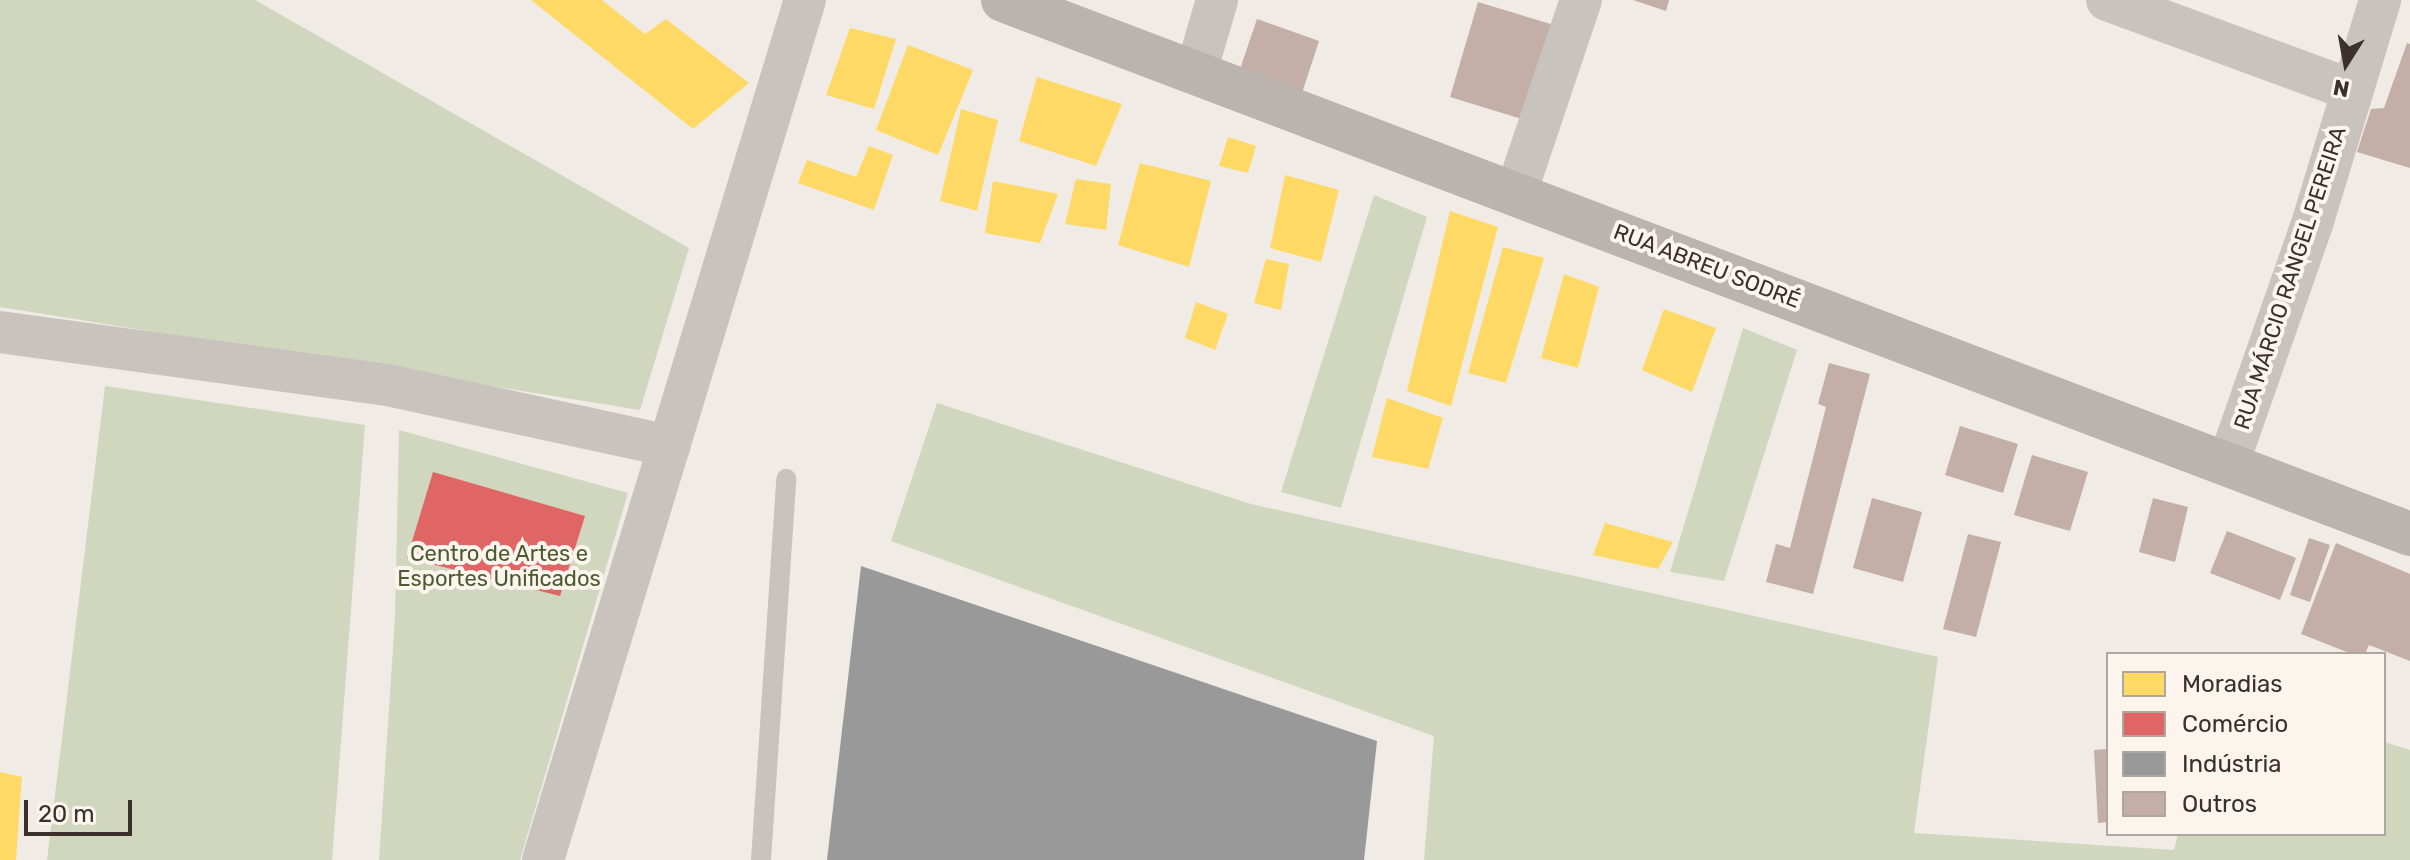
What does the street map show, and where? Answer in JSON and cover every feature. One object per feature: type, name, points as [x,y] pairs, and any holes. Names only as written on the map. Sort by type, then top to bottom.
[{"type":"main road","name":"RUA ABREU SODRÉ","points":[[1003,0],[2410,534]]},
{"type":"street","points":[[543,860],[805,0]]},
{"type":"street","points":[[1196,72],[1217,0]]},
{"type":"street","points":[[1516,193],[1581,0]]},
{"type":"street","points":[[2107,0],[2352,90]]},
{"type":"street","name":"RUA MÁRCIO RANGEL PEREIRA","points":[[2228,464],[2313,221],[2380,0]]},
{"type":"street","points":[[0,332],[392,386],[670,446]]},
{"type":"lane","points":[[761,860],[786,479]]},
{"type":"green space","points":[[0,0],[255,0],[689,248],[640,410],[0,307]]},
{"type":"green space","points":[[1374,195],[1427,217],[1341,508],[1281,492]]},
{"type":"green space","points":[[1743,328],[1797,350],[1724,581],[1670,572]]},
{"type":"green space","points":[[105,386],[365,425],[332,860],[47,860]]},
{"type":"green space","points":[[937,403],[1251,504],[1938,657],[1914,833],[2174,850],[2178,836],[2386,836],[2386,743],[2410,750],[2410,860],[1424,860],[1434,736],[891,541]]},
{"type":"green space","name":"Centro de Artes e Esportes Unificados","points":[[399,430],[628,493],[520,860],[379,860],[395,618]]},
{"type":"building: Moradias","points":[[531,0],[602,0],[645,34],[666,19],[749,83],[693,129]]},
{"type":"building: Moradias","points":[[850,28],[896,39],[874,109],[826,95]]},
{"type":"building: Moradias","points":[[908,45],[973,70],[938,155],[876,130]]},
{"type":"building: Moradias","points":[[1037,77],[1122,104],[1096,166],[1019,141]]},
{"type":"building: Moradias","points":[[961,109],[998,120],[977,211],[940,201]]},
{"type":"building: Moradias","points":[[1228,137],[1256,146],[1248,173],[1219,166]]},
{"type":"building: Moradias","points":[[869,146],[893,155],[874,210],[798,183],[807,160],[856,177]]},
{"type":"building: Moradias","points":[[1140,163],[1211,181],[1189,267],[1118,245]]},
{"type":"building: Moradias","points":[[1285,175],[1339,190],[1321,262],[1270,248]]},
{"type":"building: Moradias","points":[[1076,179],[1111,184],[1106,230],[1065,224]]},
{"type":"building: Moradias","points":[[993,181],[1058,194],[1040,243],[985,233]]},
{"type":"building: Moradias","points":[[1450,211],[1498,227],[1451,406],[1407,391]]},
{"type":"building: Moradias","points":[[1503,247],[1544,258],[1506,383],[1468,373]]},
{"type":"building: Moradias","points":[[1266,259],[1289,264],[1281,310],[1254,303]]},
{"type":"building: Moradias","points":[[1564,274],[1599,287],[1578,368],[1541,358]]},
{"type":"building: Moradias","points":[[1196,302],[1228,314],[1215,350],[1185,338]]},
{"type":"building: Moradias","points":[[1664,309],[1716,328],[1692,392],[1642,370]]},
{"type":"building: Moradias","points":[[1387,398],[1443,418],[1428,469],[1372,457]]},
{"type":"building: Moradias","points":[[1605,523],[1673,542],[1658,569],[1593,555]]},
{"type":"building: Moradias","points":[[0,772],[22,777],[16,860],[0,860]]},
{"type":"building: Comércio","points":[[433,472],[585,516],[560,596],[407,558]]},
{"type":"building: Indústria","points":[[861,566],[1377,741],[1364,860],[827,860]]},
{"type":"building: Outros","points":[[1633,0],[1669,0],[1666,11]]},
{"type":"building: Outros","points":[[1478,2],[1554,25],[1525,120],[1450,97]]},
{"type":"building: Outros","points":[[1257,19],[1319,41],[1301,96],[1238,75]]},
{"type":"building: Outros","points":[[2407,43],[2410,44],[2410,168],[2357,152],[2371,109],[2384,108]]},
{"type":"building: Outros","points":[[1829,363],[1870,374],[1813,594],[1766,582],[1776,544],[1790,548],[1826,407],[1818,404]]},
{"type":"building: Outros","points":[[1960,426],[2018,444],[2003,493],[1945,475]]},
{"type":"building: Outros","points":[[2032,455],[2088,472],[2070,531],[2014,515]]},
{"type":"building: Outros","points":[[1872,498],[1922,512],[1903,582],[1853,568]]},
{"type":"building: Outros","points":[[2153,498],[2188,507],[2175,562],[2139,552]]},
{"type":"building: Outros","points":[[2227,531],[2296,558],[2280,600],[2210,573]]},
{"type":"building: Outros","points":[[1968,534],[2001,542],[1976,637],[1943,629]]},
{"type":"building: Outros","points":[[2309,538],[2330,545],[2310,602],[2290,595]]},
{"type":"building: Outros","points":[[2336,543],[2410,574],[2410,661],[2369,645],[2366,652],[2347,652],[2301,634]]},
{"type":"building: Outros","points":[[2106,749],[2106,822],[2098,823],[2094,750]]}]
